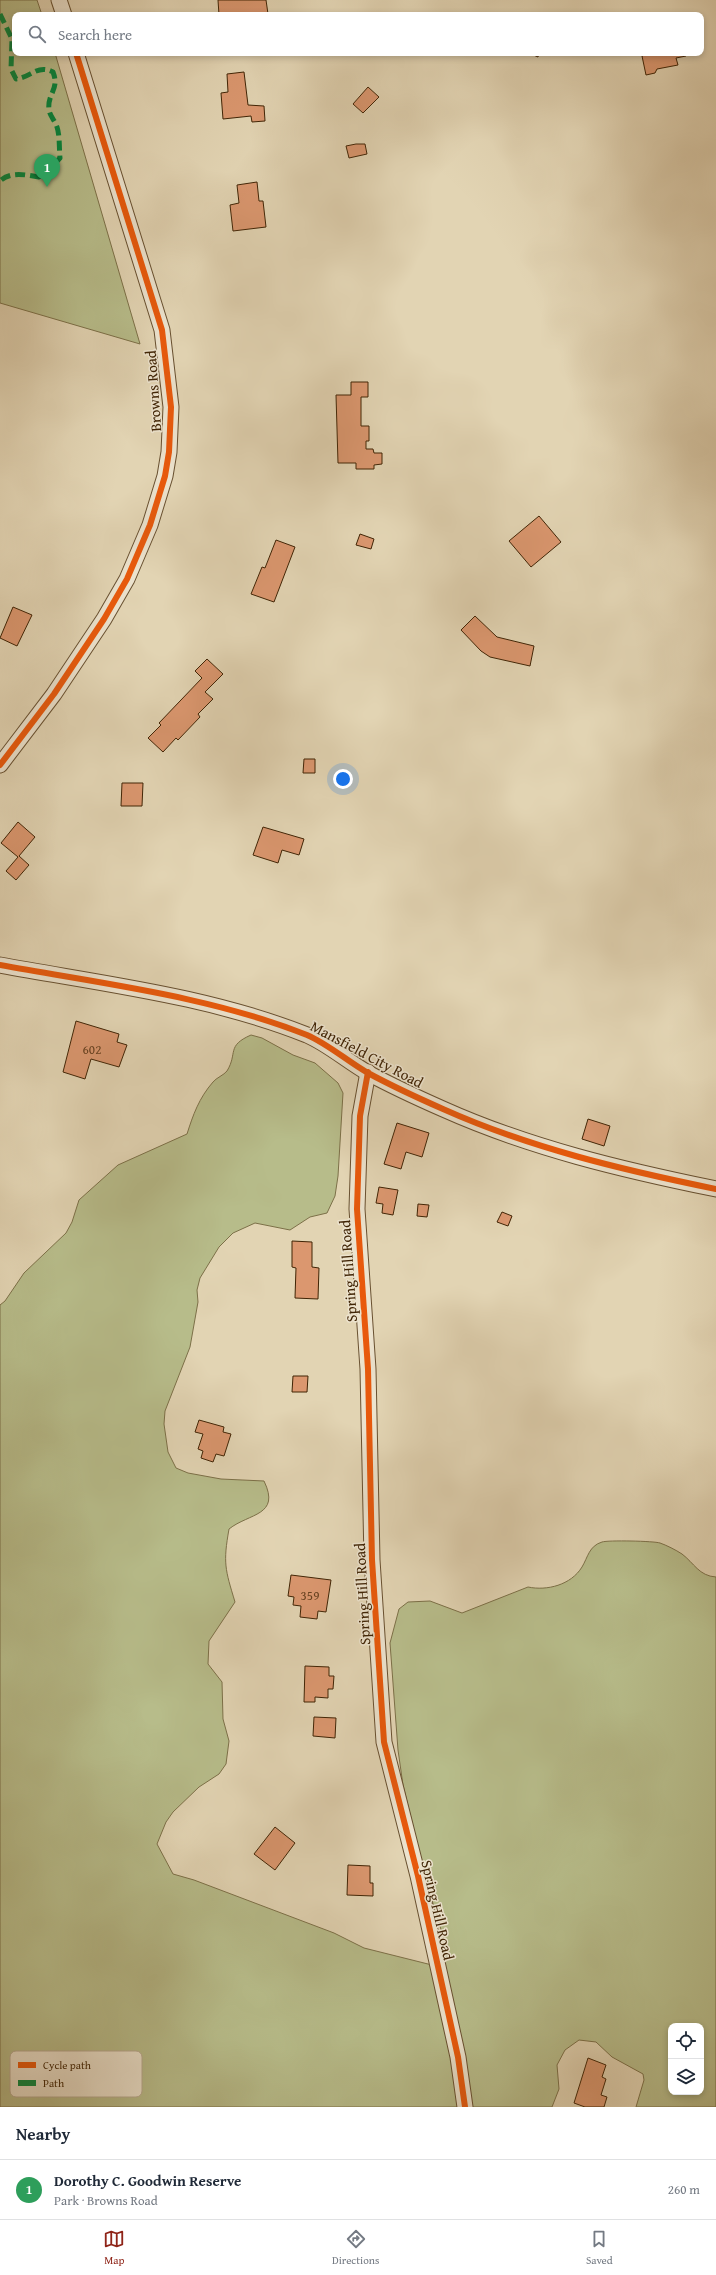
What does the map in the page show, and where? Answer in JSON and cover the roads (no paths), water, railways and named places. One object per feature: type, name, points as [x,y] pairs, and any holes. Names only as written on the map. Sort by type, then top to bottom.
[{"type":"street","points":[[59,0],[63,12]]},
{"type":"street","name":"Browns Road","points":[[0,765],[54,694],[104,618],[127,579],[150,526],[165,476],[169,452],[171,408],[162,330],[77,56]]},
{"type":"street","name":"Mansfield City Road","points":[[0,965],[185,999],[249,1014],[309,1036],[368,1072],[443,1109],[506,1135],[632,1172],[716,1189]]},
{"type":"street","name":"Spring Hill Road","points":[[368,1072],[360,1116],[357,1209],[368,1369],[372,1560],[384,1742],[418,1876],[456,2050],[465,2107]]},
{"type":"place","name":"Dorothy C. Goodwin Reserve","points":[[47,187]]}]
